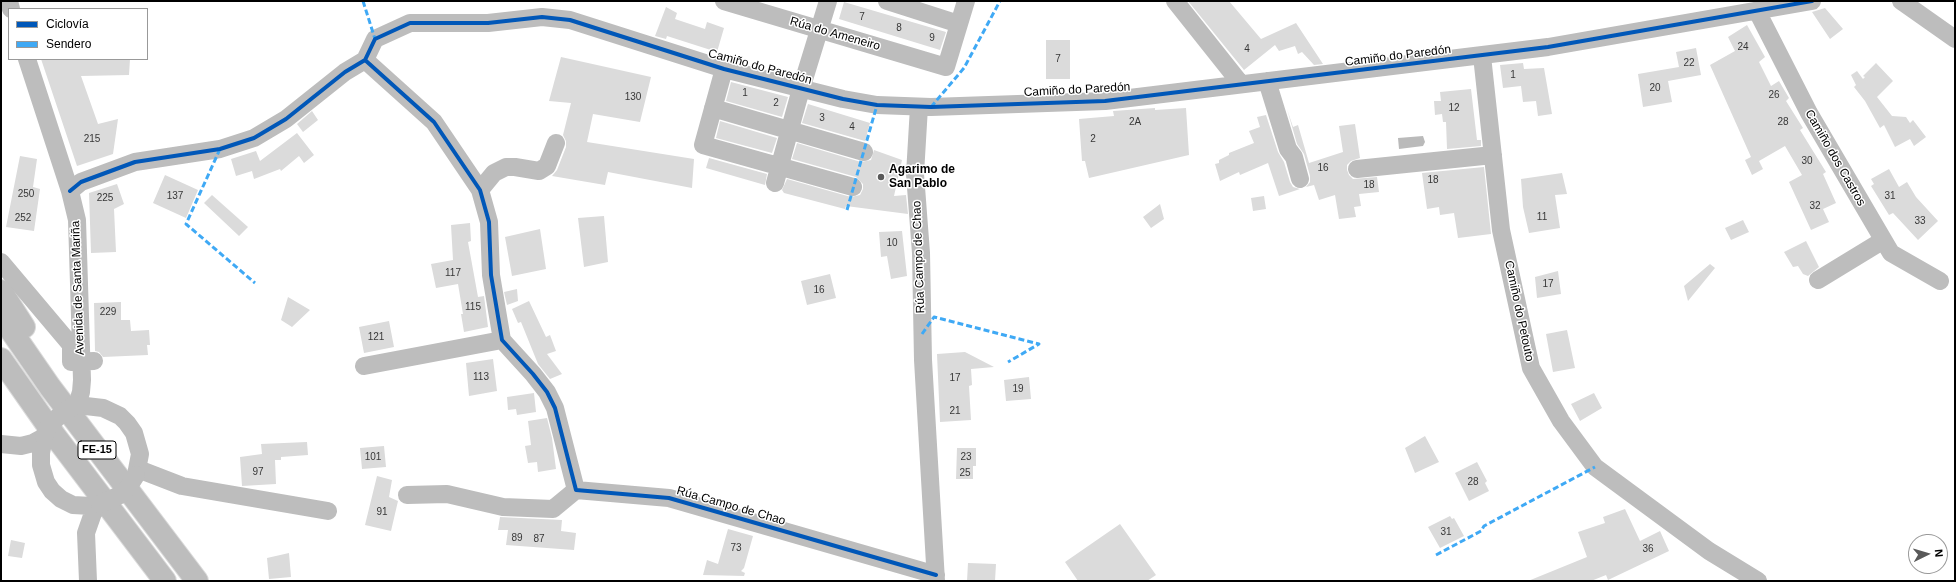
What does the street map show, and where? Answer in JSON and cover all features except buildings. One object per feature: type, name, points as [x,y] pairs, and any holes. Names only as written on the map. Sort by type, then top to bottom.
[{"type":"highway","points":[[1,291],[32,340],[50,387]]},
{"type":"highway","name":"FE-15","points":[[1,316],[50,387],[197,581]]},
{"type":"highway","name":"FE-15","points":[[1,359],[49,437],[165,581]]},
{"type":"highway","points":[[1,382],[24,411],[49,437]]},
{"type":"street","name":"Rúa do Ameneiro","points":[[724,1],[946,67],[959,24]]},
{"type":"street","points":[[775,183],[801,89],[828,1]]},
{"type":"street","points":[[887,1],[959,24],[966,1]]},
{"type":"street","points":[[1174,1],[1241,84]]},
{"type":"street","name":"Camiño do Paredón","points":[[365,60],[375,39],[410,23],[488,23],[542,17],[570,20],[724,70],[843,99],[878,105],[919,107],[1106,101],[1548,47],[1812,1]]},
{"type":"street","points":[[1901,1],[1955,39]]},
{"type":"street","name":"Camiño dos Castros","points":[[1757,11],[1808,113],[1882,241],[1891,253],[1940,281]]},
{"type":"street","name":"Camiño do Petouto","points":[[1482,56],[1501,230],[1531,368],[1561,421],[1595,467],[1709,551],[1758,581]]},
{"type":"street","name":"Avenida de Santa Mariña","points":[[27,60],[70,191],[77,220],[88,360],[77,405]]},
{"type":"street","points":[[70,191],[82,182],[135,162],[220,149],[254,138],[286,119],[345,72],[365,60],[434,122],[480,190],[489,222],[491,275],[502,340],[533,374],[547,392],[555,408],[576,490],[553,509],[503,508],[447,494],[407,495]]},
{"type":"street","name":"Camiño do Paredón","points":[[724,70],[703,145],[853,187]]},
{"type":"street","points":[[1267,81],[1288,148],[1294,157],[1300,179]]},
{"type":"street","name":"Rúa Campo de Chao","points":[[576,490],[669,498],[936,578],[923,360],[921,253],[915,174],[919,107]]},
{"type":"street","points":[[713,108],[864,152]]},
{"type":"street","points":[[480,190],[494,173],[506,167],[539,171],[546,166],[556,143]]},
{"type":"street","points":[[1357,169],[1493,154]]},
{"type":"street","points":[[1818,280],[1882,241]]},
{"type":"street","points":[[1,262],[71,345],[71,362],[88,360]]},
{"type":"street","points":[[364,366],[502,340]]},
{"type":"street","name":"Avenida de Santa Mariña","points":[[82,380],[86,393],[97,406]]},
{"type":"street","points":[[77,405],[97,406],[120,416],[134,433],[140,454],[137,472],[128,488],[120,495],[100,504],[91,506],[73,504],[61,498],[52,491],[46,482],[41,465],[41,453],[49,437],[49,426],[58,417],[77,405]]},
{"type":"street","points":[[7,445],[21,446],[49,437]]},
{"type":"street","points":[[7,445],[31,455],[41,465]]},
{"type":"street","points":[[137,472],[182,486],[328,511]]},
{"type":"street","points":[[73,504],[80,514],[86,533],[88,581]]},
{"type":"street","points":[[86,533],[93,513],[100,504]]},
{"type":"shaded area","points":[[1423,136],[1425,142],[1423,146],[1399,149],[1398,138]]},
{"type":"marked path","points":[[363,1],[375,39]]},
{"type":"marked path","points":[[931,107],[964,68],[1000,1]]},
{"type":"marked path","points":[[847,210],[877,105]]},
{"type":"marked path","points":[[220,149],[186,224],[255,283]]},
{"type":"marked path","points":[[922,334],[934,317],[1039,344],[1008,362]]},
{"type":"marked path","points":[[1436,555],[1481,531],[1484,526],[1595,467]]},
{"type":"cycle path","points":[[365,60],[375,39],[410,23],[488,23],[542,17],[570,20],[724,69],[843,99],[877,105],[931,107],[1105,101],[1548,47],[1812,1]]},
{"type":"cycle path","points":[[70,191],[81,182],[135,162],[220,149],[254,138],[286,119],[345,72],[365,60],[434,122],[480,190],[489,222],[491,275],[502,340],[533,374],[547,392],[555,408],[576,490],[669,498],[936,575]]},
{"type":"place","name":"Agarimo de San Pablo","points":[[881,177]]}]
